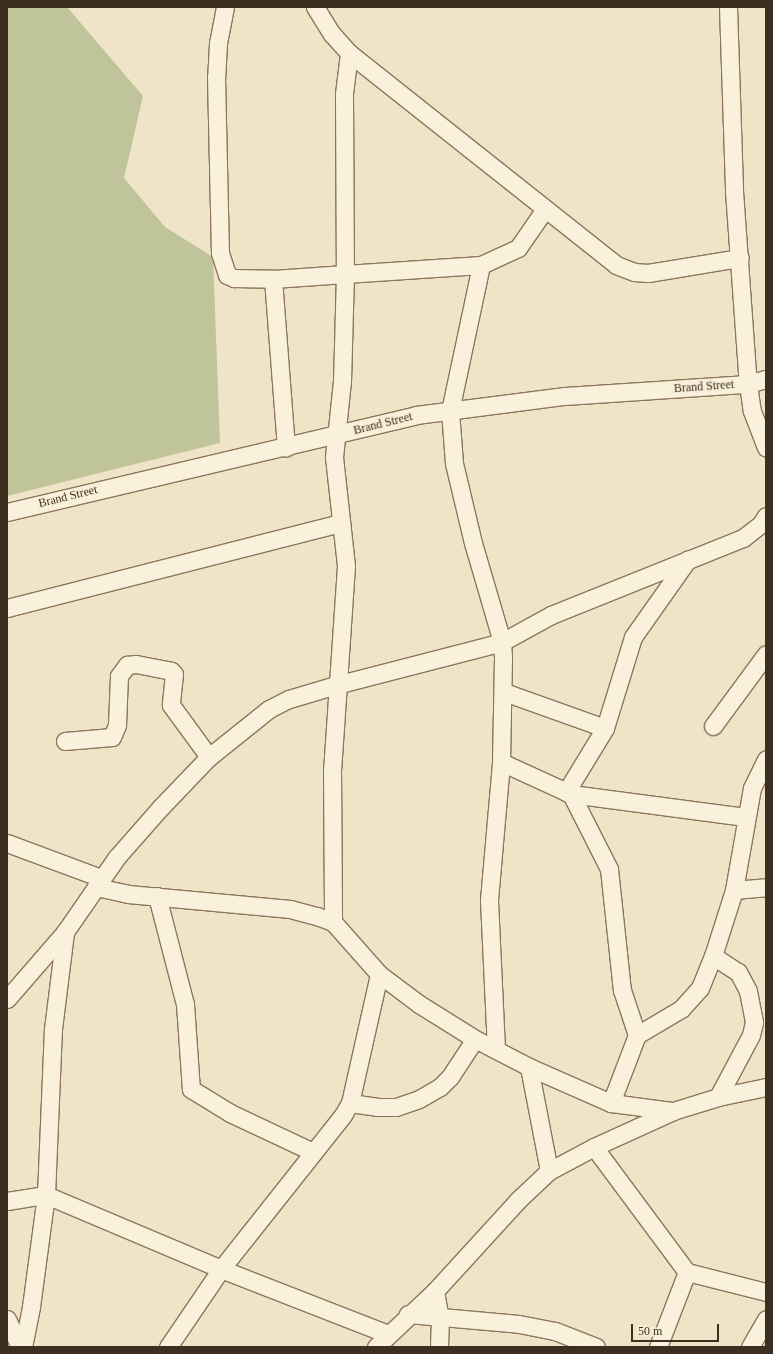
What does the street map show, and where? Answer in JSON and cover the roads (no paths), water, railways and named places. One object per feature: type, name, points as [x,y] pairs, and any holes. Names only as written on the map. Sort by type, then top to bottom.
[{"type":"street","points":[[225,7],[218,43],[216,77],[220,253],[227,275],[234,278],[273,279],[481,264],[509,254],[518,248],[545,209]]},
{"type":"street","points":[[315,7],[332,34],[349,53],[616,265],[634,272],[663,272],[740,258]]},
{"type":"street","points":[[728,7],[734,191],[748,384],[752,411],[766,447]]},
{"type":"street","points":[[333,922],[332,769],[336,685],[346,566],[334,471],[342,381],[345,274],[344,94],[349,53]]},
{"type":"street","points":[[481,264],[450,411],[454,463],[473,543],[502,642],[504,692],[501,762],[489,900],[496,1049]]},
{"type":"street","points":[[273,279],[286,447]]},
{"type":"street","name":"Brand Street","points":[[7,512],[416,416],[565,396],[748,384],[766,379]]},
{"type":"street","points":[[7,1000],[65,932],[98,882],[156,812],[209,757],[269,709],[289,698],[502,642],[551,615],[743,538],[761,524],[766,516]]},
{"type":"street","points":[[7,608],[341,523]]},
{"type":"street","points":[[569,793],[605,728],[632,637],[688,559]]},
{"type":"street","points":[[713,726],[766,654]]},
{"type":"street","points":[[65,741],[112,737],[117,725],[119,676],[127,665],[136,664],[171,671],[174,674],[171,705],[209,757]]},
{"type":"street","points":[[504,692],[605,728]]},
{"type":"street","points":[[637,1035],[672,1016],[689,1002],[700,988],[714,956],[734,890],[745,817],[757,773],[766,759]]},
{"type":"street","points":[[501,762],[569,793],[745,817]]},
{"type":"street","points":[[569,793],[608,869],[622,990],[637,1035],[611,1103]]},
{"type":"street","points":[[7,843],[128,894],[290,909],[333,922],[379,974],[419,1004],[475,1039],[529,1067],[611,1103],[673,1111]]},
{"type":"street","points":[[734,890],[766,887]]},
{"type":"street","points":[[157,896],[185,1004],[191,1088],[230,1113],[313,1152]]},
{"type":"street","points":[[23,1347],[46,1195],[52,1029],[65,932]]},
{"type":"street","points":[[714,956],[738,972],[748,991],[754,1022],[751,1035],[718,1097]]},
{"type":"street","points":[[168,1347],[221,1269],[343,1115],[350,1103],[379,974]]},
{"type":"street","points":[[350,1103],[377,1107],[396,1106],[419,1099],[440,1087],[450,1077],[475,1039]]},
{"type":"street","points":[[529,1067],[548,1171]]},
{"type":"street","points":[[376,1347],[408,1314],[435,1291],[504,1214],[548,1171],[594,1147],[673,1111],[718,1097],[766,1087]]},
{"type":"street","points":[[594,1147],[687,1272],[766,1292]]},
{"type":"street","points":[[7,1201],[46,1195],[221,1269],[388,1334]]},
{"type":"street","points":[[658,1347],[687,1272]]},
{"type":"street","points":[[435,1291],[440,1318],[439,1347]]},
{"type":"street","points":[[408,1314],[519,1324],[555,1331],[596,1347]]},
{"type":"street","points":[[750,1347],[766,1318]]},
{"type":"street","points":[[7,1319],[20,1347]]}]
